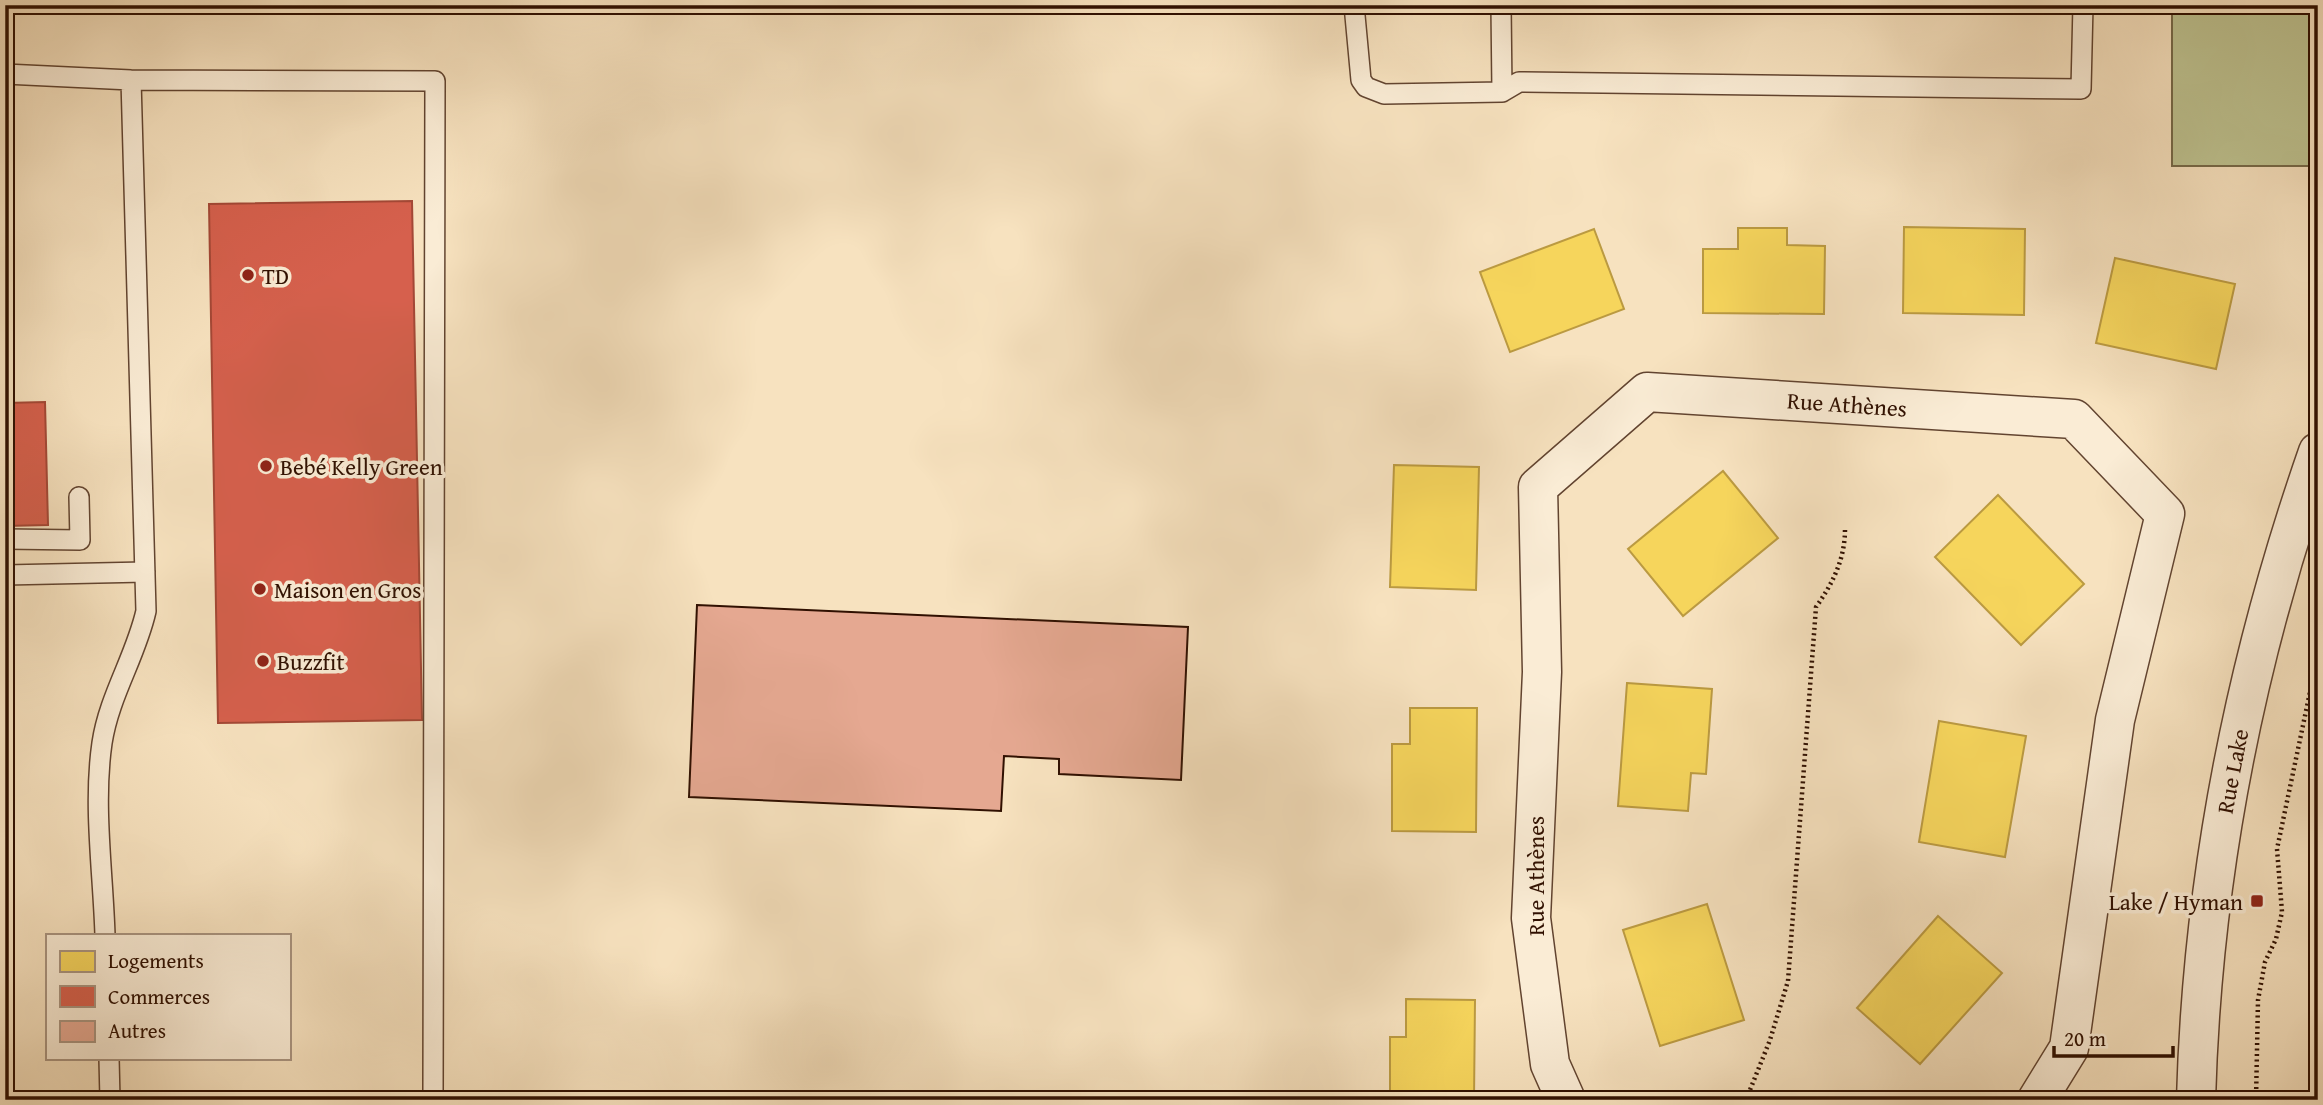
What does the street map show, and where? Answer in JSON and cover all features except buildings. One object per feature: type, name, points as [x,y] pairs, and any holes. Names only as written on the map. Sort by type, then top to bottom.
[{"type":"street","name":"Rue Athènes","points":[[1566,1100],[1550,1064],[1531,918],[1542,673],[1538,487],[1647,392],[2074,419],[2165,514],[2115,720],[2069,1048],[2037,1100]]},
{"type":"street","name":"Rue Lake","points":[[2196,1100],[2204,962],[2225,805],[2260,643],[2318,452]]},
{"type":"lane","points":[[1354,5],[1358,70],[1366,86],[1384,94],[1502,92],[1519,82],[2081,89],[2083,5]]},
{"type":"lane","points":[[1502,5],[1502,92]]},
{"type":"lane","points":[[5,74],[131,80],[435,81],[433,1100]]},
{"type":"lane","points":[[105,934],[99,791],[103,741],[113,702],[141,635],[146,611],[131,80]]},
{"type":"lane","points":[[5,539],[80,540],[79,497]]},
{"type":"lane","points":[[5,575],[145,572]]},
{"type":"lane","points":[[109,1060],[110,1100]]},
{"type":"path","points":[[1745,1100],[1770,1040],[1788,981],[1816,607],[1829,588],[1845,552],[1844,529]]},
{"type":"path","points":[[2256,1100],[2258,1000],[2265,962],[2276,939],[2282,912],[2277,849],[2318,654]]},
{"type":"green space","points":[[2172,5],[2318,5],[2318,166],[2172,166]]},
{"type":"place","name":"TD","points":[[248,275]]},
{"type":"place","name":"Bebé Kelly Green","points":[[266,466]]},
{"type":"place","name":"Maison en Gros","points":[[260,589]]},
{"type":"place","name":"Buzzfit","points":[[263,661]]},
{"type":"place","name":"Lake / Hyman","points":[[2257,901]]}]
